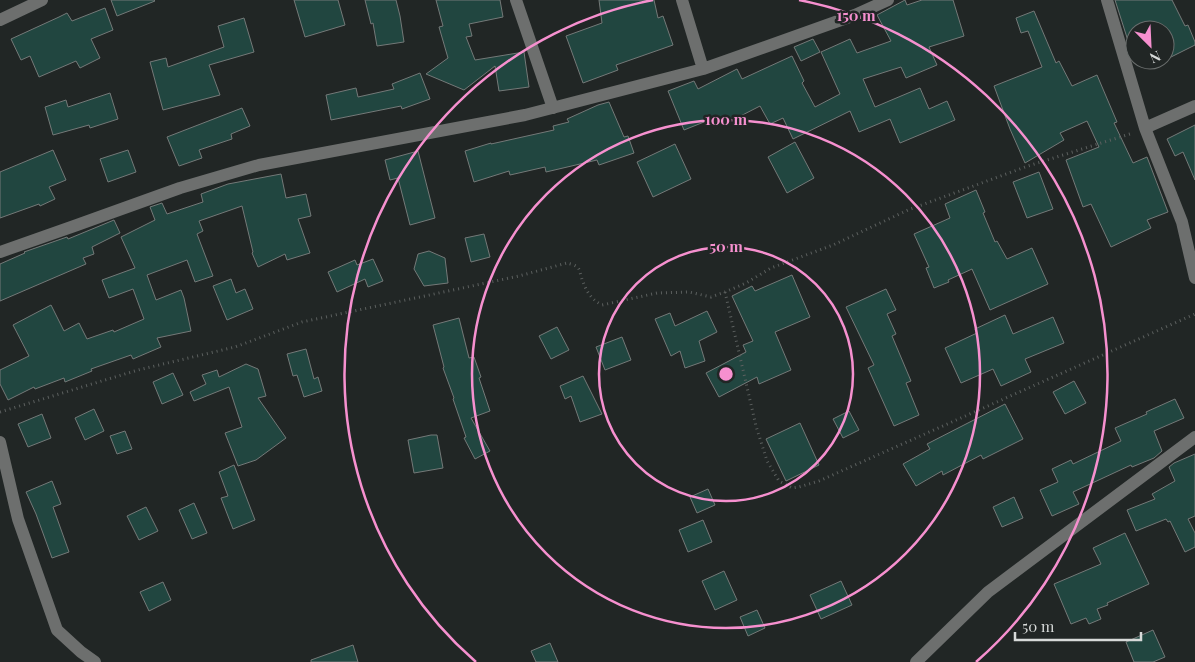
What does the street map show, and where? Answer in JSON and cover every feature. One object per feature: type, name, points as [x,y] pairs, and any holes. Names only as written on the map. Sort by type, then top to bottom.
[{"type":"street","points":[[0,20],[42,0]]},
{"type":"street","points":[[516,0],[553,108]]},
{"type":"street","points":[[682,0],[703,69]]},
{"type":"street","points":[[0,252],[180,188],[259,165],[525,115],[703,69],[855,15],[888,0]]},
{"type":"street","points":[[1107,0],[1145,128],[1182,222],[1195,278]]},
{"type":"street","points":[[1145,128],[1195,106]]},
{"type":"street","points":[[916,662],[988,592],[1195,437]]},
{"type":"street","points":[[0,442],[18,519],[57,630],[80,652],[95,662]]},
{"type":"path","points":[[0,412],[138,370],[235,347],[302,322],[567,263],[578,268],[589,294],[595,302],[602,305],[657,293],[689,292],[711,297],[746,283],[771,268],[833,245],[908,210],[1028,166],[1126,136],[1145,128]]},
{"type":"path","points":[[725,292],[756,426],[767,461],[779,481],[792,488],[819,481],[1195,314]]},
{"type":"building","points":[[111,0],[154,0],[155,1],[117,16]]},
{"type":"building","points":[[294,0],[338,0],[345,25],[305,37]]},
{"type":"building","points":[[365,0],[396,0],[404,42],[377,46],[373,23],[371,24]]},
{"type":"building","points":[[436,0],[500,0],[503,17],[469,24],[472,36],[466,37],[475,60],[524,52],[529,87],[499,91],[495,66],[464,90],[426,74],[448,58],[439,27],[443,26]]},
{"type":"building","points":[[599,0],[654,0],[658,18],[663,16],[673,45],[616,65],[618,70],[583,83],[566,36],[602,23]]},
{"type":"building","points":[[905,0],[907,5],[922,0],[953,0],[964,36],[929,47],[937,65],[906,78],[901,67],[863,79],[875,107],[920,88],[929,109],[947,101],[955,120],[900,143],[890,119],[859,132],[850,111],[793,139],[783,118],[770,124],[760,106],[723,125],[719,116],[684,130],[668,91],[694,81],[698,89],[737,69],[742,79],[792,56],[804,81],[802,83],[815,107],[840,94],[821,52],[850,39],[857,53],[891,41],[877,15]]},
{"type":"building","points":[[1115,0],[1172,0],[1185,26],[1188,25],[1195,45],[1175,55],[1175,20],[1125,20],[1125,31]]},
{"type":"building","points":[[105,8],[113,30],[91,39],[100,58],[80,68],[76,61],[39,77],[30,56],[21,60],[11,39],[67,13],[72,21]]},
{"type":"building","points":[[1034,11],[1056,63],[1059,61],[1072,86],[1097,75],[1117,122],[1114,123],[1133,163],[1147,157],[1168,212],[1147,220],[1151,228],[1111,247],[1091,204],[1083,207],[1066,160],[1099,147],[1087,121],[1060,133],[1064,140],[1025,163],[994,86],[1042,67],[1028,31],[1021,33],[1016,18]]},
{"type":"building","points":[[244,18],[254,52],[209,65],[220,95],[163,110],[150,62],[166,58],[168,67],[224,47],[218,26]]},
{"type":"building","points":[[813,39],[820,52],[801,61],[794,47]]},
{"type":"building","points":[[420,73],[430,99],[402,109],[401,106],[331,120],[326,95],[356,88],[358,97],[394,89],[392,84]]},
{"type":"building","points":[[110,93],[118,119],[90,128],[89,125],[53,135],[45,107],[66,100],[68,107]]},
{"type":"building","points":[[609,102],[624,137],[628,136],[634,153],[599,165],[597,160],[546,172],[545,167],[510,175],[509,171],[474,182],[465,151],[491,143],[554,130],[553,126],[569,122],[567,119]]},
{"type":"building","points":[[242,108],[250,126],[231,134],[232,139],[199,150],[202,158],[179,166],[167,137]]},
{"type":"building","points":[[1195,125],[1195,180],[1183,152],[1175,156],[1167,139]]},
{"type":"building","points":[[795,142],[814,178],[787,193],[768,157]]},
{"type":"building","points":[[675,144],[691,179],[653,197],[637,162]]},
{"type":"building","points":[[53,150],[66,180],[49,187],[55,199],[40,206],[39,204],[0,218],[0,172]]},
{"type":"building","points":[[128,150],[136,172],[108,182],[100,159]]},
{"type":"building","points":[[418,151],[435,218],[410,225],[398,178],[390,180],[385,160]]},
{"type":"building","points":[[1039,172],[1053,209],[1027,218],[1013,182]]},
{"type":"building","points":[[281,174],[286,198],[306,194],[311,216],[298,219],[310,253],[287,260],[285,254],[258,267],[252,253],[242,206],[199,221],[203,231],[197,234],[213,276],[195,282],[187,260],[147,275],[156,300],[181,290],[191,331],[157,338],[161,347],[133,359],[131,355],[91,369],[92,371],[65,382],[64,378],[35,389],[34,387],[8,400],[0,384],[0,370],[29,356],[13,325],[51,305],[64,331],[79,323],[87,339],[113,330],[114,332],[144,319],[133,289],[109,298],[102,280],[135,268],[121,237],[155,220],[150,207],[162,203],[167,214],[203,202],[201,194],[228,184]]},
{"type":"building","points":[[976,190],[995,242],[997,241],[1007,259],[1032,248],[1048,284],[990,310],[972,269],[934,288],[926,268],[929,267],[914,234],[950,218],[945,204]]},
{"type":"building","points":[[114,220],[120,233],[92,247],[94,254],[83,258],[86,264],[0,301],[0,264],[24,252],[67,237],[68,239]]},
{"type":"building","points":[[484,234],[490,257],[471,262],[465,238]]},
{"type":"building","points":[[429,251],[445,258],[448,283],[424,286],[414,269],[418,254]]},
{"type":"building","points":[[373,259],[383,281],[368,287],[365,279],[337,292],[328,272],[355,260],[357,265]]},
{"type":"building","points":[[792,275],[810,317],[775,332],[791,370],[759,384],[757,377],[719,397],[706,373],[746,352],[743,345],[753,341],[732,296],[752,286],[755,291]]},
{"type":"building","points":[[231,279],[236,293],[245,289],[253,309],[227,320],[213,286]]},
{"type":"building","points":[[886,289],[896,310],[887,314],[896,334],[892,336],[911,381],[906,383],[919,415],[894,426],[868,368],[874,365],[846,307]]},
{"type":"building","points":[[707,311],[717,332],[699,341],[705,361],[685,368],[680,351],[671,356],[655,319],[670,313],[675,326]]},
{"type":"building","points":[[1005,315],[1013,334],[1053,317],[1064,343],[1025,359],[1031,372],[1001,386],[993,369],[961,383],[945,348],[977,333],[975,329]]},
{"type":"building","points":[[459,318],[469,358],[474,357],[490,411],[471,418],[490,451],[475,459],[464,438],[466,437],[443,368],[433,325]]},
{"type":"building","points":[[557,327],[569,350],[551,359],[539,336]]},
{"type":"building","points":[[622,337],[631,360],[605,370],[596,347]]},
{"type":"building","points":[[306,349],[314,379],[318,377],[322,391],[304,397],[297,375],[293,376],[287,354]]},
{"type":"building","points":[[246,364],[258,369],[266,396],[258,398],[286,438],[256,460],[238,466],[225,433],[242,427],[229,387],[194,401],[190,392],[206,384],[202,375],[217,370],[219,377]]},
{"type":"building","points":[[173,373],[183,395],[162,404],[153,382]]},
{"type":"building","points":[[583,376],[602,414],[580,422],[571,396],[565,399],[560,386]]},
{"type":"building","points":[[1074,381],[1086,403],[1065,414],[1053,392]]},
{"type":"building","points":[[1175,399],[1184,418],[1154,431],[1162,451],[1154,458],[1132,467],[1131,465],[1073,492],[1079,504],[1052,516],[1040,490],[1058,482],[1052,469],[1071,460],[1073,464],[1121,441],[1115,428]]},
{"type":"building","points":[[1005,404],[1023,439],[983,459],[981,455],[943,475],[942,471],[916,486],[903,464],[930,449],[927,444]]},
{"type":"building","points":[[94,409],[104,431],[85,440],[75,418]]},
{"type":"building","points":[[849,411],[859,430],[843,438],[833,419]]},
{"type":"building","points":[[42,414],[51,438],[28,447],[18,424]]},
{"type":"building","points":[[800,423],[819,465],[786,481],[766,439]]},
{"type":"building","points":[[125,431],[132,449],[117,454],[110,436]]},
{"type":"building","points":[[437,435],[443,468],[414,473],[408,440]]},
{"type":"building","points":[[1195,454],[1195,516],[1188,519],[1195,533],[1195,547],[1185,552],[1170,521],[1168,522],[1166,519],[1136,531],[1127,510],[1155,499],[1152,494],[1175,481],[1169,467]]},
{"type":"building","points":[[234,465],[255,520],[233,529],[221,498],[228,496],[219,472]]},
{"type":"building","points":[[52,481],[61,504],[53,507],[69,552],[52,558],[26,492]]},
{"type":"building","points":[[708,489],[715,505],[697,513],[690,497]]},
{"type":"building","points":[[1014,497],[1023,518],[1002,527],[993,507]]},
{"type":"building","points":[[194,503],[207,533],[192,539],[179,510]]},
{"type":"building","points":[[146,507],[158,531],[139,540],[127,516]]},
{"type":"building","points":[[703,520],[712,542],[688,552],[679,530]]},
{"type":"building","points":[[1125,533],[1149,584],[1097,609],[1101,619],[1089,624],[1086,618],[1071,624],[1054,584],[1101,564],[1093,548]]},
{"type":"building","points":[[724,571],[737,600],[715,610],[702,581]]},
{"type":"building","points":[[841,581],[852,605],[821,619],[810,595]]},
{"type":"building","points":[[163,582],[171,600],[149,611],[140,592]]},
{"type":"building","points":[[757,610],[765,628],[748,636],[740,617]]},
{"type":"building","points":[[1153,630],[1165,657],[1153,662],[1134,662],[1126,642]]},
{"type":"building","points":[[550,643],[558,662],[536,662],[531,651]]},
{"type":"building","points":[[353,645],[358,662],[311,662],[311,660]]}]
